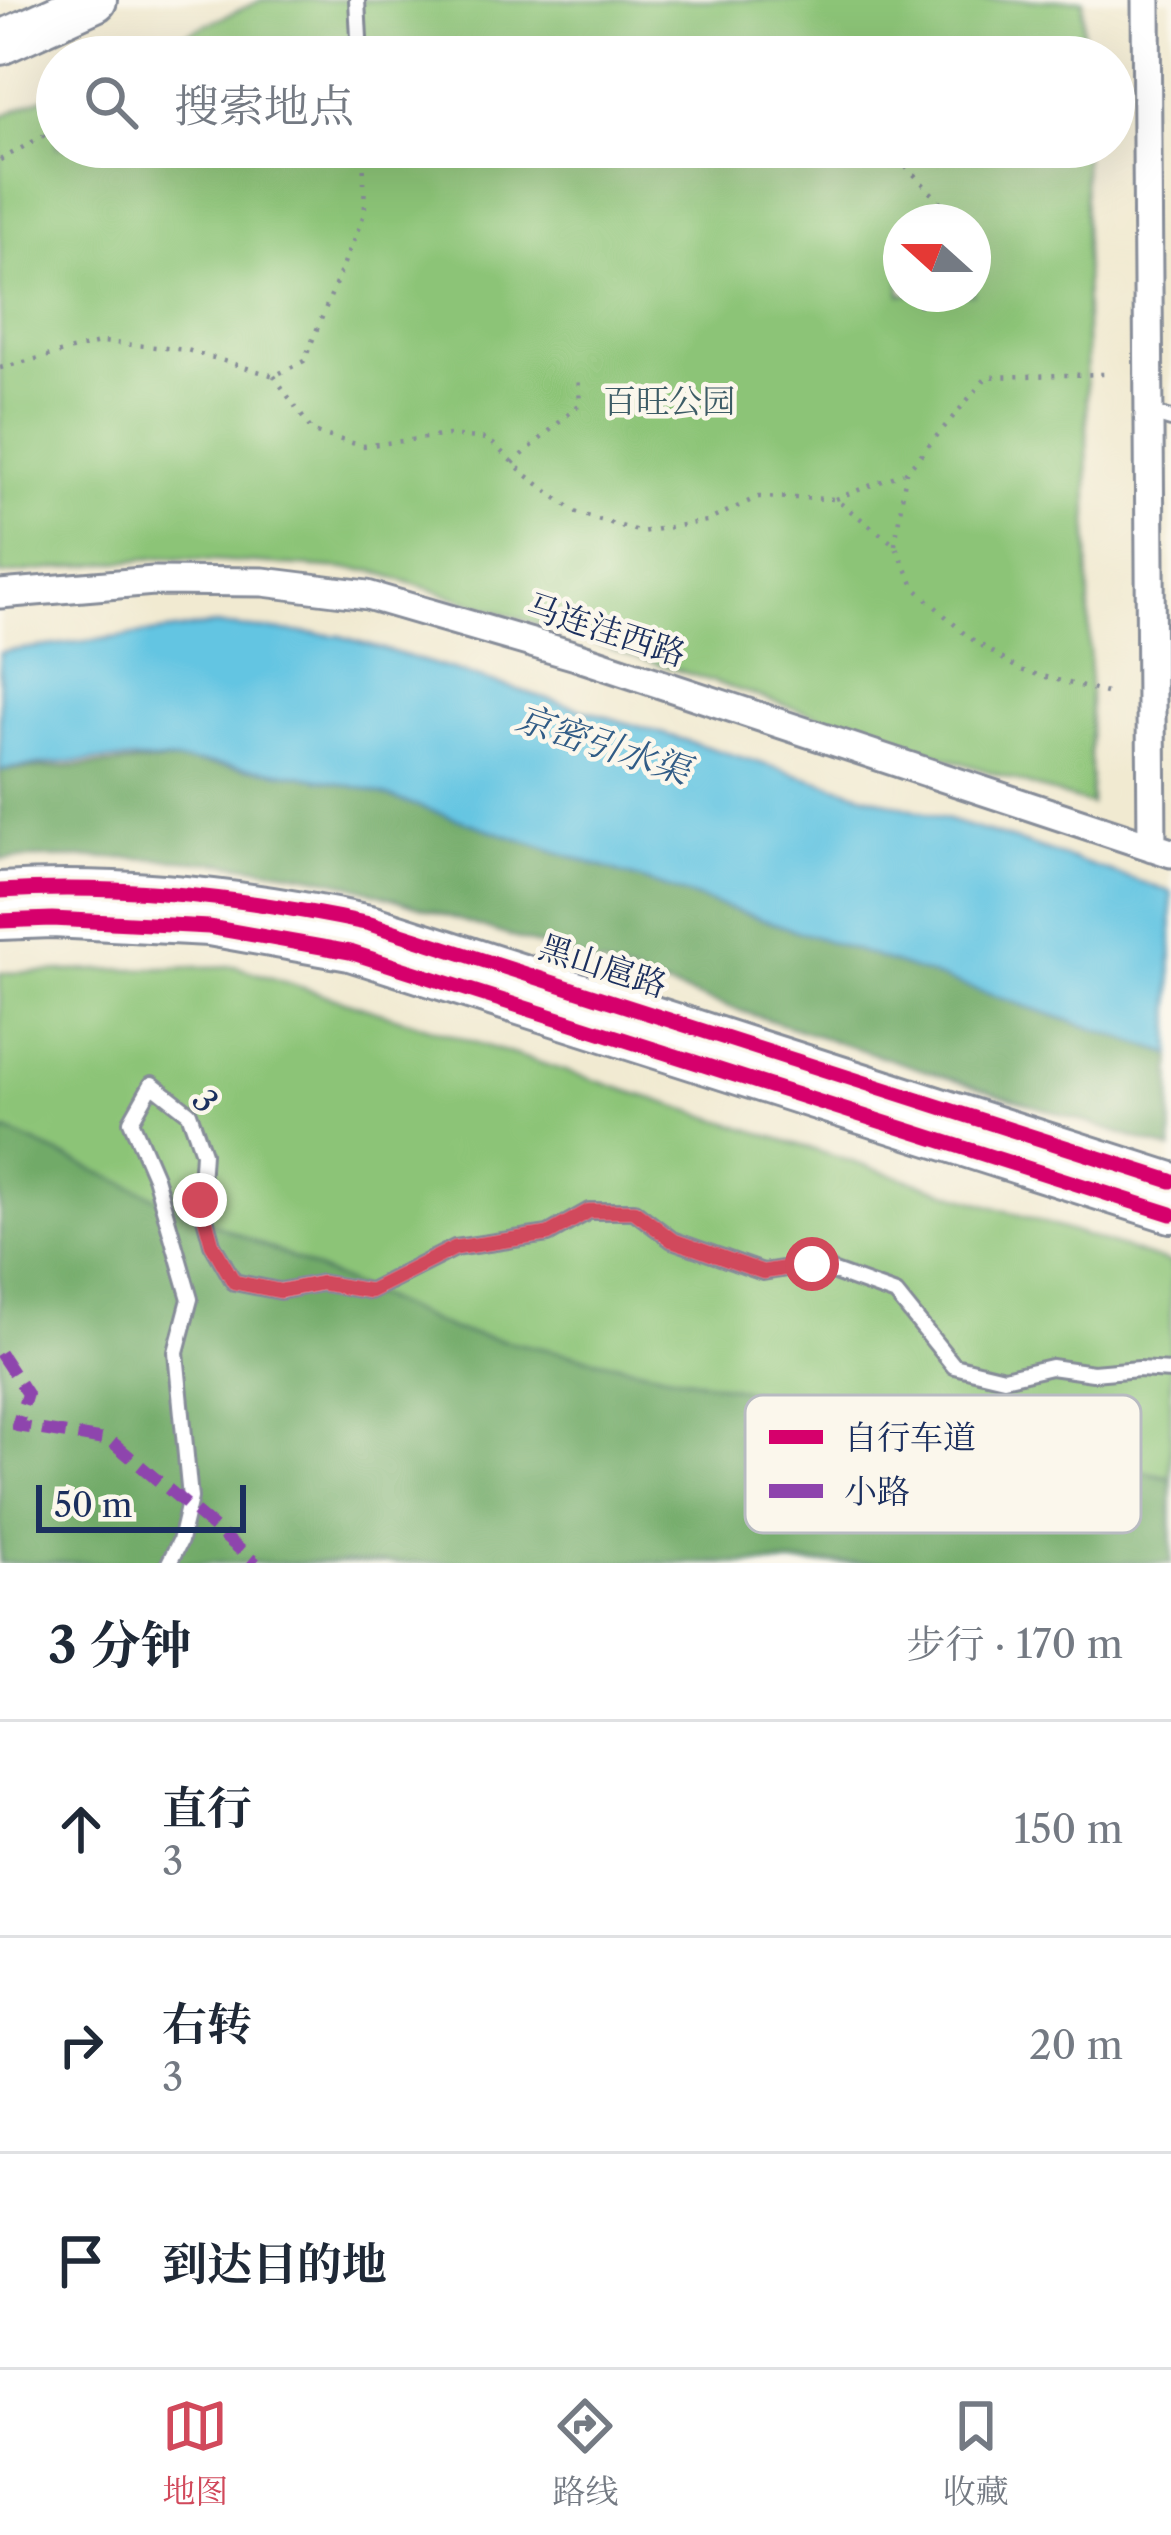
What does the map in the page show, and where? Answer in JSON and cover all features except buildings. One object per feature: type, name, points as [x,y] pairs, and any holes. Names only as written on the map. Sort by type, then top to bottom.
[{"type":"main road","points":[[0,43],[95,0]]},
{"type":"main road","name":"黑山扈路","points":[[0,891],[54,887],[160,892],[263,904],[370,924],[1171,1181]]},
{"type":"main road","name":"黑山扈路","points":[[0,921],[208,927],[350,952],[1171,1214]]},
{"type":"street","points":[[1146,0],[1159,416],[1161,850]]},
{"type":"street","name":"马连洼西路","points":[[0,594],[154,581],[263,582],[367,596],[576,656],[1161,850]]},
{"type":"lane","points":[[357,0],[359,36]]},
{"type":"lane","name":"3","points":[[170,1563],[190,1498],[176,1352],[190,1299],[155,1177],[131,1121],[152,1084],[189,1113],[203,1153],[200,1200],[212,1244],[234,1282],[280,1291],[322,1283],[370,1291],[455,1248],[548,1234],[589,1211],[634,1211],[672,1240],[763,1272],[812,1264],[896,1294],[954,1366],[1004,1378],[1051,1367],[1093,1373],[1171,1371]]},
{"type":"path","points":[[0,160],[36,140]]},
{"type":"path","points":[[274,376],[304,361],[365,212],[364,168]]},
{"type":"path","points":[[908,168],[942,204]]},
{"type":"path","points":[[0,368],[103,342],[187,350],[274,376],[314,431],[363,446],[448,436],[488,439],[577,513],[641,532],[707,521],[758,497],[836,499],[906,472],[987,377],[1104,374]]},
{"type":"path","points":[[513,463],[580,404],[578,374]]},
{"type":"path","points":[[895,545],[906,472]]},
{"type":"path","points":[[836,499],[895,545],[915,588],[967,636],[1020,670],[1106,693]]},
{"type":"green space","points":[[262,0],[1083,0],[1083,36],[181,36]]},
{"type":"green space","name":"百旺公园","points":[[36,101],[36,168],[1084,168],[1091,805],[374,571],[164,557],[0,575],[0,117]]},
{"type":"green space","points":[[179,761],[307,775],[369,790],[1171,1054],[1171,1150],[345,883],[259,867],[173,860],[0,859],[0,770]]},
{"type":"green space","points":[[234,966],[1171,1263],[1171,1563],[0,1563],[0,973]]},
{"type":"green space","points":[[7,1131],[453,1330],[768,1395],[745,1395],[745,1533],[1141,1533],[1141,1472],[1171,1478],[1171,1563],[0,1563],[0,1137]]},
{"type":"water","name":"京密引水渠","points":[[215,625],[340,636],[1171,892],[1171,1054],[369,790],[278,772],[185,762],[92,761],[0,770],[0,652]]},
{"type":"marked path","points":[[0,1353],[27,1394],[17,1426],[111,1441],[256,1563]]},
{"type":"cycle path","points":[[0,891],[93,889],[186,895],[370,924],[1171,1181]]},
{"type":"cycle path","points":[[0,921],[209,927],[350,952],[1171,1214]]},
{"type":"route","points":[[200,1200],[212,1244],[234,1282],[280,1291],[322,1283],[370,1291],[455,1248],[548,1234],[589,1211],[634,1211],[672,1240],[763,1272],[812,1264]]}]
